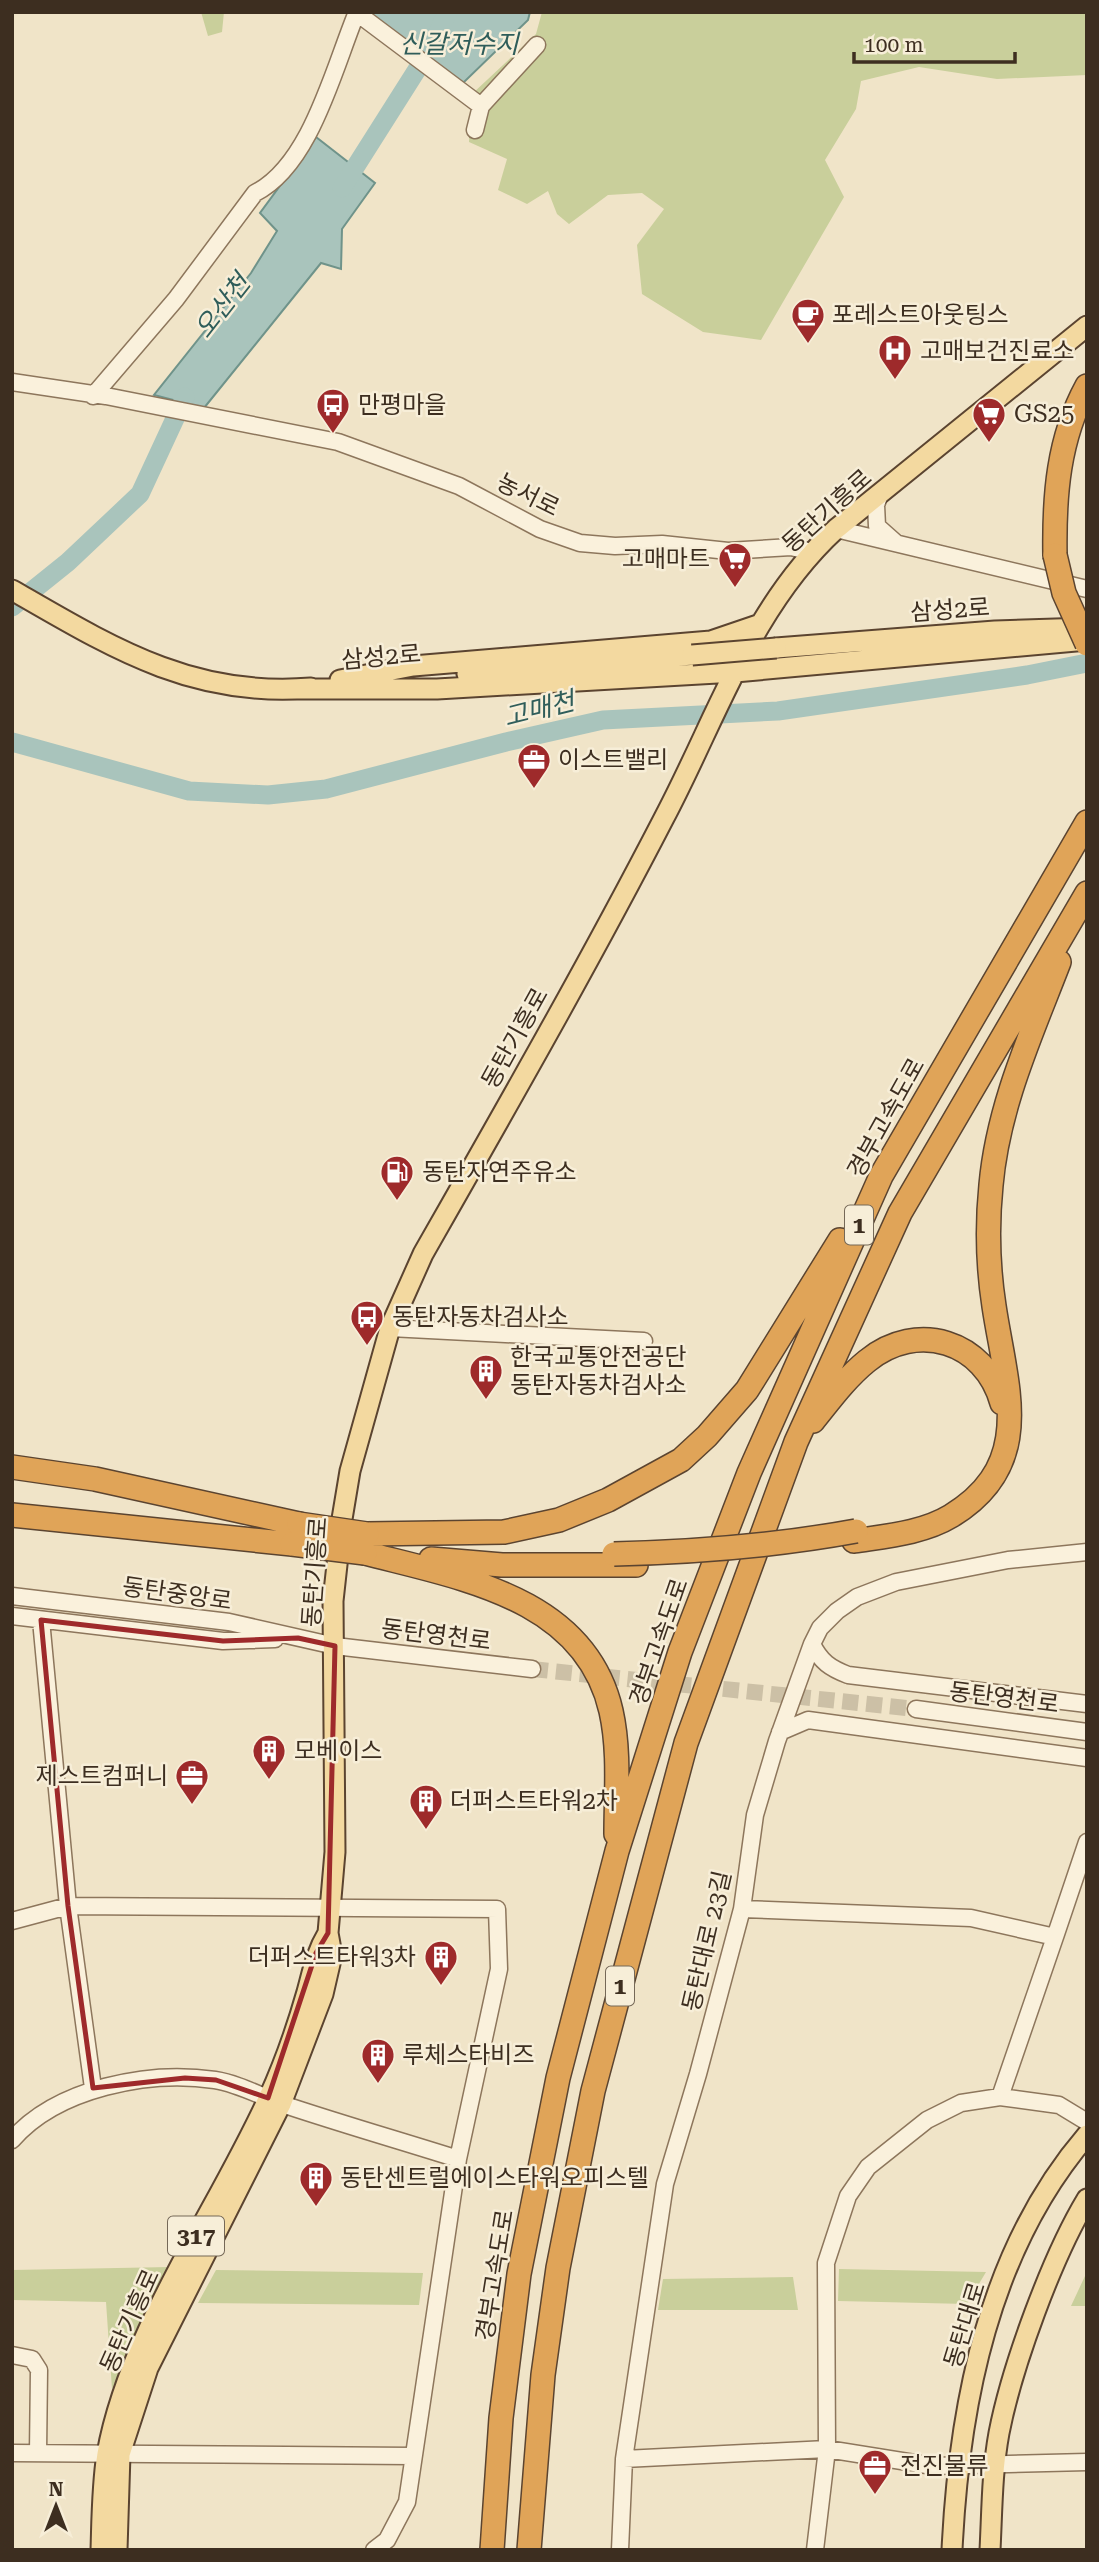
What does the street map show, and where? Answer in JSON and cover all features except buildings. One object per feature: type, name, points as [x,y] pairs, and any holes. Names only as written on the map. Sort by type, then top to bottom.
[{"type":"highway","points":[[1086,633],[1063,593],[1055,555],[1057,476],[1069,425],[1087,386]]},
{"type":"highway","name":"경부고속도로","points":[[492,2550],[501,2418],[519,2274],[558,2078],[617,1851],[680,1652],[744,1486],[881,1176],[1087,822]]},
{"type":"highway","points":[[366,1543],[614,1554],[709,1551],[921,1529],[950,1517],[987,1485],[1010,1441],[1012,1414],[990,1266],[991,1186],[997,1135],[1014,1079],[1085,897]]},
{"type":"highway","name":"1","points":[[529,2550],[543,2375],[558,2268],[593,2091],[687,1743],[796,1442],[907,1199],[1085,897]]},
{"type":"highway","points":[[366,1543],[504,1532],[559,1520],[608,1500],[681,1460],[707,1436],[747,1390],[881,1176]]},
{"type":"highway","points":[[12,1515],[296,1534],[502,1565],[709,1562],[855,1536],[941,1506],[979,1476],[994,1454],[1002,1429],[1002,1405],[997,1386],[984,1366],[965,1349],[943,1340],[920,1339],[899,1343],[869,1359],[845,1382],[796,1442]]},
{"type":"highway","points":[[12,1467],[96,1479],[296,1534]]},
{"type":"highway","points":[[366,1543],[509,1594],[552,1619],[578,1647],[600,1678],[611,1710],[615,1735],[617,1851]]},
{"type":"main road","name":"동탄기흥로","points":[[101,2550],[119,2408],[137,2360],[202,2224],[275,2101],[316,1953],[328,1933],[335,1852],[334,1601],[348,1483],[390,1328],[423,1254],[665,817],[758,625],[812,552],[836,529],[1087,326]]},
{"type":"main road","name":"삼성2로","points":[[12,590],[83,631],[151,665],[192,678],[235,687],[299,689],[995,631],[1086,633]]},
{"type":"main road","points":[[299,689],[413,666],[711,640],[758,625]]},
{"type":"main road","points":[[299,689],[437,689],[732,678],[1086,633]]},
{"type":"main road","name":"동탄대로","points":[[952,2550],[958,2466],[978,2352],[1014,2253],[1034,2211],[1087,2135]]},
{"type":"main road","points":[[990,2550],[999,2433],[1035,2315],[1073,2222],[1087,2199]]},
{"type":"main road","name":"동탄기흥로","points":[[114,2454],[117,2550]]},
{"type":"street","points":[[12,382],[100,396],[255,194],[271,185],[313,128],[359,15],[481,106]]},
{"type":"street","points":[[475,130],[481,106],[537,45]]},
{"type":"street","name":"농서로","points":[[100,396],[313,435],[355,447],[459,486],[540,529],[580,543],[615,546],[662,544],[728,551],[791,547],[812,552]]},
{"type":"street","points":[[880,495],[876,505],[877,526],[897,543]]},
{"type":"street","points":[[836,529],[1087,589]]},
{"type":"street","points":[[390,1328],[644,1341]]},
{"type":"street","name":"동탄대로 23길","points":[[620,2550],[624,2459],[664,2184],[698,2074],[742,1909],[755,1815],[780,1732],[812,1644],[820,1628],[837,1611],[857,1597],[896,1582],[995,1562],[1087,1552]]},
{"type":"street","name":"동탄중앙로","points":[[12,1595],[229,1622],[335,1646]]},
{"type":"street","points":[[12,1616],[223,1641],[298,1638]]},
{"type":"street","points":[[41,1620],[68,1906],[93,2088]]},
{"type":"street","points":[[812,1644],[825,1664],[848,1675],[1087,1704]]},
{"type":"street","name":"동탄영천로","points":[[335,1646],[532,1670]]},
{"type":"street","name":"동탄영천로","points":[[916,1709],[1087,1732]]},
{"type":"street","points":[[780,1732],[808,1720],[1087,1758]]},
{"type":"street","points":[[1000,2097],[1087,1842]]},
{"type":"street","points":[[12,1922],[68,1906],[497,1909],[499,1969],[458,2159],[407,2502],[387,2540],[374,2550]]},
{"type":"street","points":[[742,1909],[971,1918],[1055,1937]]},
{"type":"street","points":[[12,2140],[58,2106],[93,2088],[185,2078],[216,2080],[458,2159]]},
{"type":"street","points":[[815,2550],[827,2449],[826,2263],[848,2196],[868,2167],[927,2120],[961,2103],[1000,2097],[1059,2105],[1087,2122]]},
{"type":"street","points":[[12,2355],[32,2359],[39,2370],[38,2453]]},
{"type":"street","points":[[624,2459],[827,2449],[933,2466],[1087,2462]]},
{"type":"street","points":[[12,2453],[412,2456]]},
{"type":"highlighted area","points":[[41,1620],[223,1641],[298,1638],[335,1646],[328,1933],[316,1953],[268,2098],[216,2080],[185,2078],[93,2088],[68,1906]]},
{"type":"green space","points":[[201,12],[224,12],[222,32],[208,36]]},
{"type":"green space","points":[[542,12],[1087,12],[1087,75],[997,79],[919,67],[861,81],[856,109],[825,160],[844,197],[761,340],[703,332],[642,294],[637,245],[664,209],[642,193],[608,195],[569,224],[557,214],[548,191],[527,204],[498,190],[507,159],[469,142],[472,94],[536,34]]},
{"type":"green space","points":[[170,2267],[112,2389],[106,2302],[12,2300],[12,2270]]},
{"type":"green space","points":[[839,2269],[986,2272],[967,2304],[838,2301]]},
{"type":"green space","points":[[216,2270],[423,2273],[419,2305],[198,2303]]},
{"type":"green space","points":[[1085,2276],[1087,2306],[1071,2306]]},
{"type":"green space","points":[[793,2277],[798,2310],[658,2310],[663,2279]]},
{"type":"water","name":"신갈저수지","points":[[370,12],[530,12],[528,20],[462,84],[369,15]]},
{"type":"water","points":[[316,137],[375,183],[342,229],[341,269],[321,263],[204,408],[154,395],[251,273],[277,231],[260,213]]},
{"type":"waterway","name":"오산천","points":[[342,188],[425,57],[448,12]]},
{"type":"waterway","name":"오산천","points":[[12,607],[68,562],[140,494],[185,397]]},
{"type":"waterway","name":"고매천","points":[[12,742],[189,791],[268,795],[326,789],[603,720],[778,711],[1027,675],[1087,663]]},
{"type":"tunnel","points":[[532,1669],[916,1709]]},
{"type":"place","name":"포레스트아웃팅스","points":[[808,345]]},
{"type":"place","name":"고매보건진료소","points":[[895,381]]},
{"type":"place","name":"만평마을","points":[[333,435]]},
{"type":"place","name":"GS25","points":[[989,444]]},
{"type":"place","name":"고매마트","points":[[735,589]]},
{"type":"place","name":"이스트밸리","points":[[534,790]]},
{"type":"place","name":"동탄자연주유소","points":[[397,1202]]},
{"type":"place","name":"동탄자동차검사소","points":[[367,1347]]},
{"type":"place","name":"한국교통안전공단 동탄자동차검사소","points":[[486,1401]]},
{"type":"place","name":"모베이스","points":[[269,1781]]},
{"type":"place","name":"제스트컴퍼니","points":[[192,1806]]},
{"type":"place","name":"더퍼스트타워2차","points":[[426,1831]]},
{"type":"place","name":"더퍼스트타워3차","points":[[441,1987]]},
{"type":"place","name":"루체스타비즈","points":[[378,2085]]},
{"type":"place","name":"동탄센트럴에이스타워오피스텔","points":[[316,2208]]},
{"type":"place","name":"전진물류","points":[[875,2496]]}]
